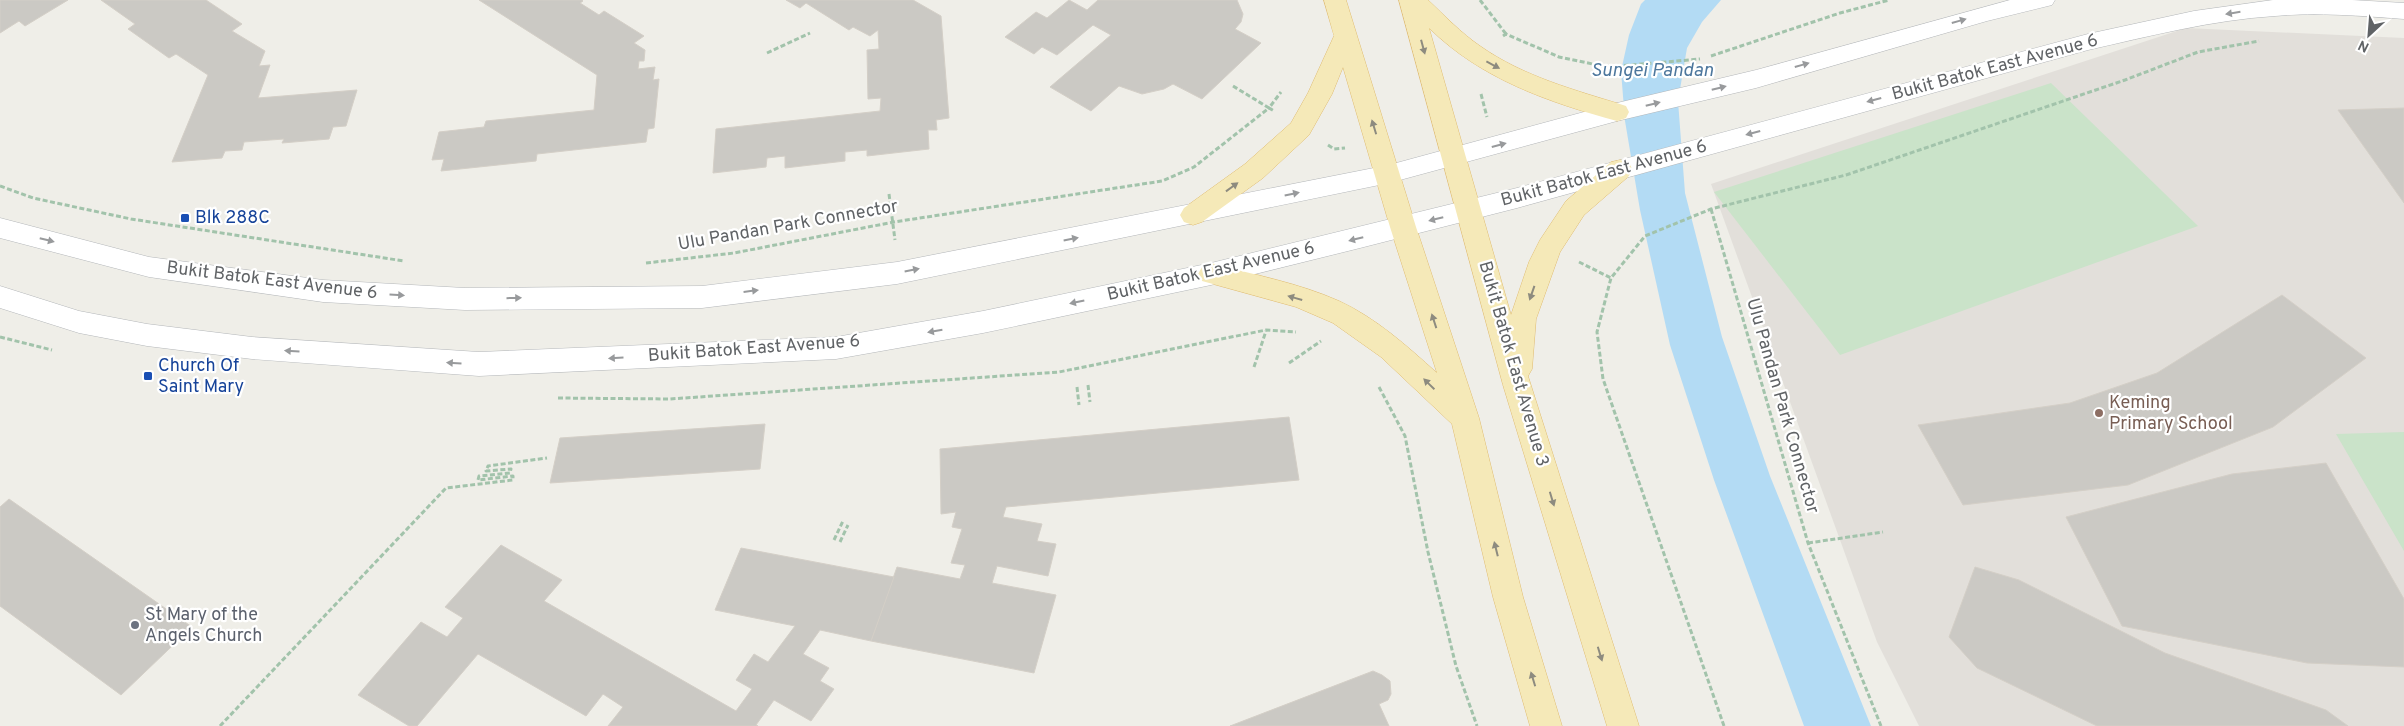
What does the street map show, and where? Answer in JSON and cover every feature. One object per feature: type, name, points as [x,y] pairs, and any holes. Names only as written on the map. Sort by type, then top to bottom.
[{"type":"main road","points":[[1335,0],[1389,174],[1403,227],[1464,418],[1508,597],[1546,726]]},
{"type":"main road","name":"Bukit Batok East Avenue 3","points":[[1410,0],[1516,385],[1623,726]]},
{"type":"main road","points":[[1415,0],[1480,58],[1543,90],[1621,111]]},
{"type":"main road","name":"Bukit Batok East Avenue 6","points":[[0,228],[149,266],[323,291],[465,299],[702,297],[897,273],[1193,215],[1389,174],[1621,111],[1756,79],[1987,13],[2044,0]]},
{"type":"main road","name":"Bukit Batok East Avenue 6","points":[[0,297],[79,322],[147,335],[252,348],[479,364],[836,348],[983,322],[1210,274],[1469,211],[2088,42],[2171,23],[2261,8],[2346,8],[2404,11]]},
{"type":"main road","points":[[1193,215],[1254,171],[1300,129],[1320,94],[1346,35]]},
{"type":"main road","points":[[1516,385],[1523,319],[1545,254],[1575,208],[1627,167]]},
{"type":"main road","points":[[1210,274],[1309,302],[1341,314],[1391,348],[1464,418]]},
{"type":"path","points":[[1480,0],[1506,34],[1560,57],[1607,67],[1702,58]]},
{"type":"path","points":[[1708,57],[1840,13],[1889,0]]},
{"type":"path","points":[[767,53],[810,33]]},
{"type":"path","points":[[1500,37],[1506,34]]},
{"type":"path","points":[[1724,726],[1603,379],[1597,332],[1610,278],[1645,236],[1698,213],[1846,175],[2125,80],[2198,52],[2266,40]]},
{"type":"path","points":[[1233,86],[1334,149],[1379,143]]},
{"type":"path","name":"Ulu Pandan Park Connector","points":[[640,263],[734,253],[894,222],[1162,181],[1194,167],[1269,108],[1285,88]]},
{"type":"path","points":[[1446,130],[1488,119]]},
{"type":"path","points":[[0,186],[33,198],[131,219],[410,262]]},
{"type":"path","points":[[889,194],[894,222],[897,273]]},
{"type":"path","name":"Ulu Pandan Park Connector","points":[[1711,209],[1808,543],[1881,726]]},
{"type":"path","points":[[558,398],[670,399],[1060,372],[1266,330],[1299,333]]},
{"type":"path","points":[[1254,367],[1266,330]]},
{"type":"path","points":[[1317,336],[1326,338]]},
{"type":"path","points":[[1289,364],[1314,344]]},
{"type":"path","points":[[1373,380],[1405,436],[1428,552],[1456,666],[1477,726]]},
{"type":"path","points":[[1088,385],[1090,402]]},
{"type":"path","points":[[1077,386],[1079,404]]},
{"type":"path","points":[[220,726],[446,488],[513,480],[513,476],[478,480],[479,476],[510,473],[511,469],[486,471],[488,466],[547,458]]},
{"type":"path","points":[[834,540],[843,521]]},
{"type":"path","points":[[840,542],[848,525]]},
{"type":"path","points":[[1808,543],[1883,532]]},
{"type":"shaded area","name":"Keming Primary School","points":[[2186,28],[2404,38],[2404,726],[1919,726],[1877,642],[1711,184]]},
{"type":"green space","points":[[2051,83],[2198,226],[1840,355],[1714,192]]},
{"type":"green space","points":[[2404,432],[2404,551],[2336,434]]},
{"type":"water","name":"Sungei Pandan","points":[[1645,0],[1721,0],[1702,22],[1687,48],[1678,101],[1685,193],[1722,337],[1770,476],[1871,726],[1804,726],[1714,480],[1670,345],[1640,210],[1625,121],[1621,71],[1629,35],[1641,4]]},
{"type":"building","points":[[0,0],[68,0],[25,26],[19,21],[0,33]]},
{"type":"building","points":[[101,0],[206,0],[242,24],[232,31],[265,51],[259,66],[270,65],[258,98],[357,90],[346,126],[333,127],[329,139],[282,143],[284,139],[244,142],[242,150],[225,151],[222,158],[172,162],[208,75],[176,54],[169,58],[128,29],[135,24]]},
{"type":"building","points":[[479,0],[582,0],[580,3],[599,15],[604,11],[644,36],[634,43],[645,50],[644,61],[639,61],[638,69],[655,67],[653,80],[659,79],[654,128],[648,129],[646,142],[537,154],[536,161],[441,171],[444,159],[432,160],[439,132],[484,127],[486,121],[594,110],[597,75]]},
{"type":"building","points":[[786,0],[913,0],[941,16],[949,118],[936,120],[937,130],[928,130],[929,149],[867,156],[867,150],[845,152],[845,161],[785,168],[785,156],[767,158],[766,167],[713,173],[716,129],[880,111],[881,98],[868,99],[867,50],[879,49],[878,30],[870,36],[853,27],[849,30],[806,3],[800,8]]},
{"type":"building","points":[[1069,0],[1087,10],[1098,0],[1237,0],[1243,14],[1241,22],[1235,29],[1261,43],[1202,99],[1173,84],[1164,89],[1142,94],[1119,86],[1091,111],[1050,87],[1111,35],[1093,25],[1057,55],[1042,47],[1034,54],[1005,37],[1036,12],[1047,18]]},
{"type":"building","points":[[2404,108],[2404,203],[2338,110]]},
{"type":"building","points":[[2282,295],[2366,358],[2273,427],[2128,485],[1963,505],[1918,425],[2070,403],[2157,373]]},
{"type":"building","points":[[1289,417],[1299,480],[1006,507],[1003,517],[1042,524],[1037,541],[1056,544],[1048,576],[997,566],[992,583],[1056,595],[1034,673],[871,641],[897,567],[960,579],[965,565],[951,563],[962,529],[952,527],[956,512],[941,514],[940,449]]},
{"type":"building","points":[[765,424],[760,469],[550,483],[560,438]]},
{"type":"building","points":[[2326,463],[2404,599],[2404,667],[2307,663],[2122,626],[2066,517],[2232,474]]},
{"type":"building","points":[[9,499],[192,627],[121,695],[0,606],[0,507]]},
{"type":"building","points":[[501,545],[562,580],[544,601],[736,711],[752,689],[736,680],[754,654],[768,662],[795,626],[715,610],[741,548],[894,577],[871,641],[820,630],[803,654],[829,668],[820,681],[834,689],[811,721],[774,700],[756,725],[758,726],[608,726],[623,707],[603,694],[586,716],[478,654],[417,726],[409,726],[358,695],[421,622],[447,637],[463,618],[445,607]]},
{"type":"building","points":[[1975,567],[2019,580],[2165,653],[2326,710],[2348,726],[2097,726],[1977,668],[1949,637]]},
{"type":"building","points":[[1373,671],[1390,681],[1391,694],[1388,700],[1379,704],[1389,726],[1230,726]]},
{"type":"place","name":"Blk 288C","points":[[185,218]]},
{"type":"place","name":"Church Of Saint Mary","points":[[148,376]]},
{"type":"place","name":"Keming Primary School","points":[[2099,413]]},
{"type":"place","name":"St Mary of the Angels Church","points":[[135,625]]}]
